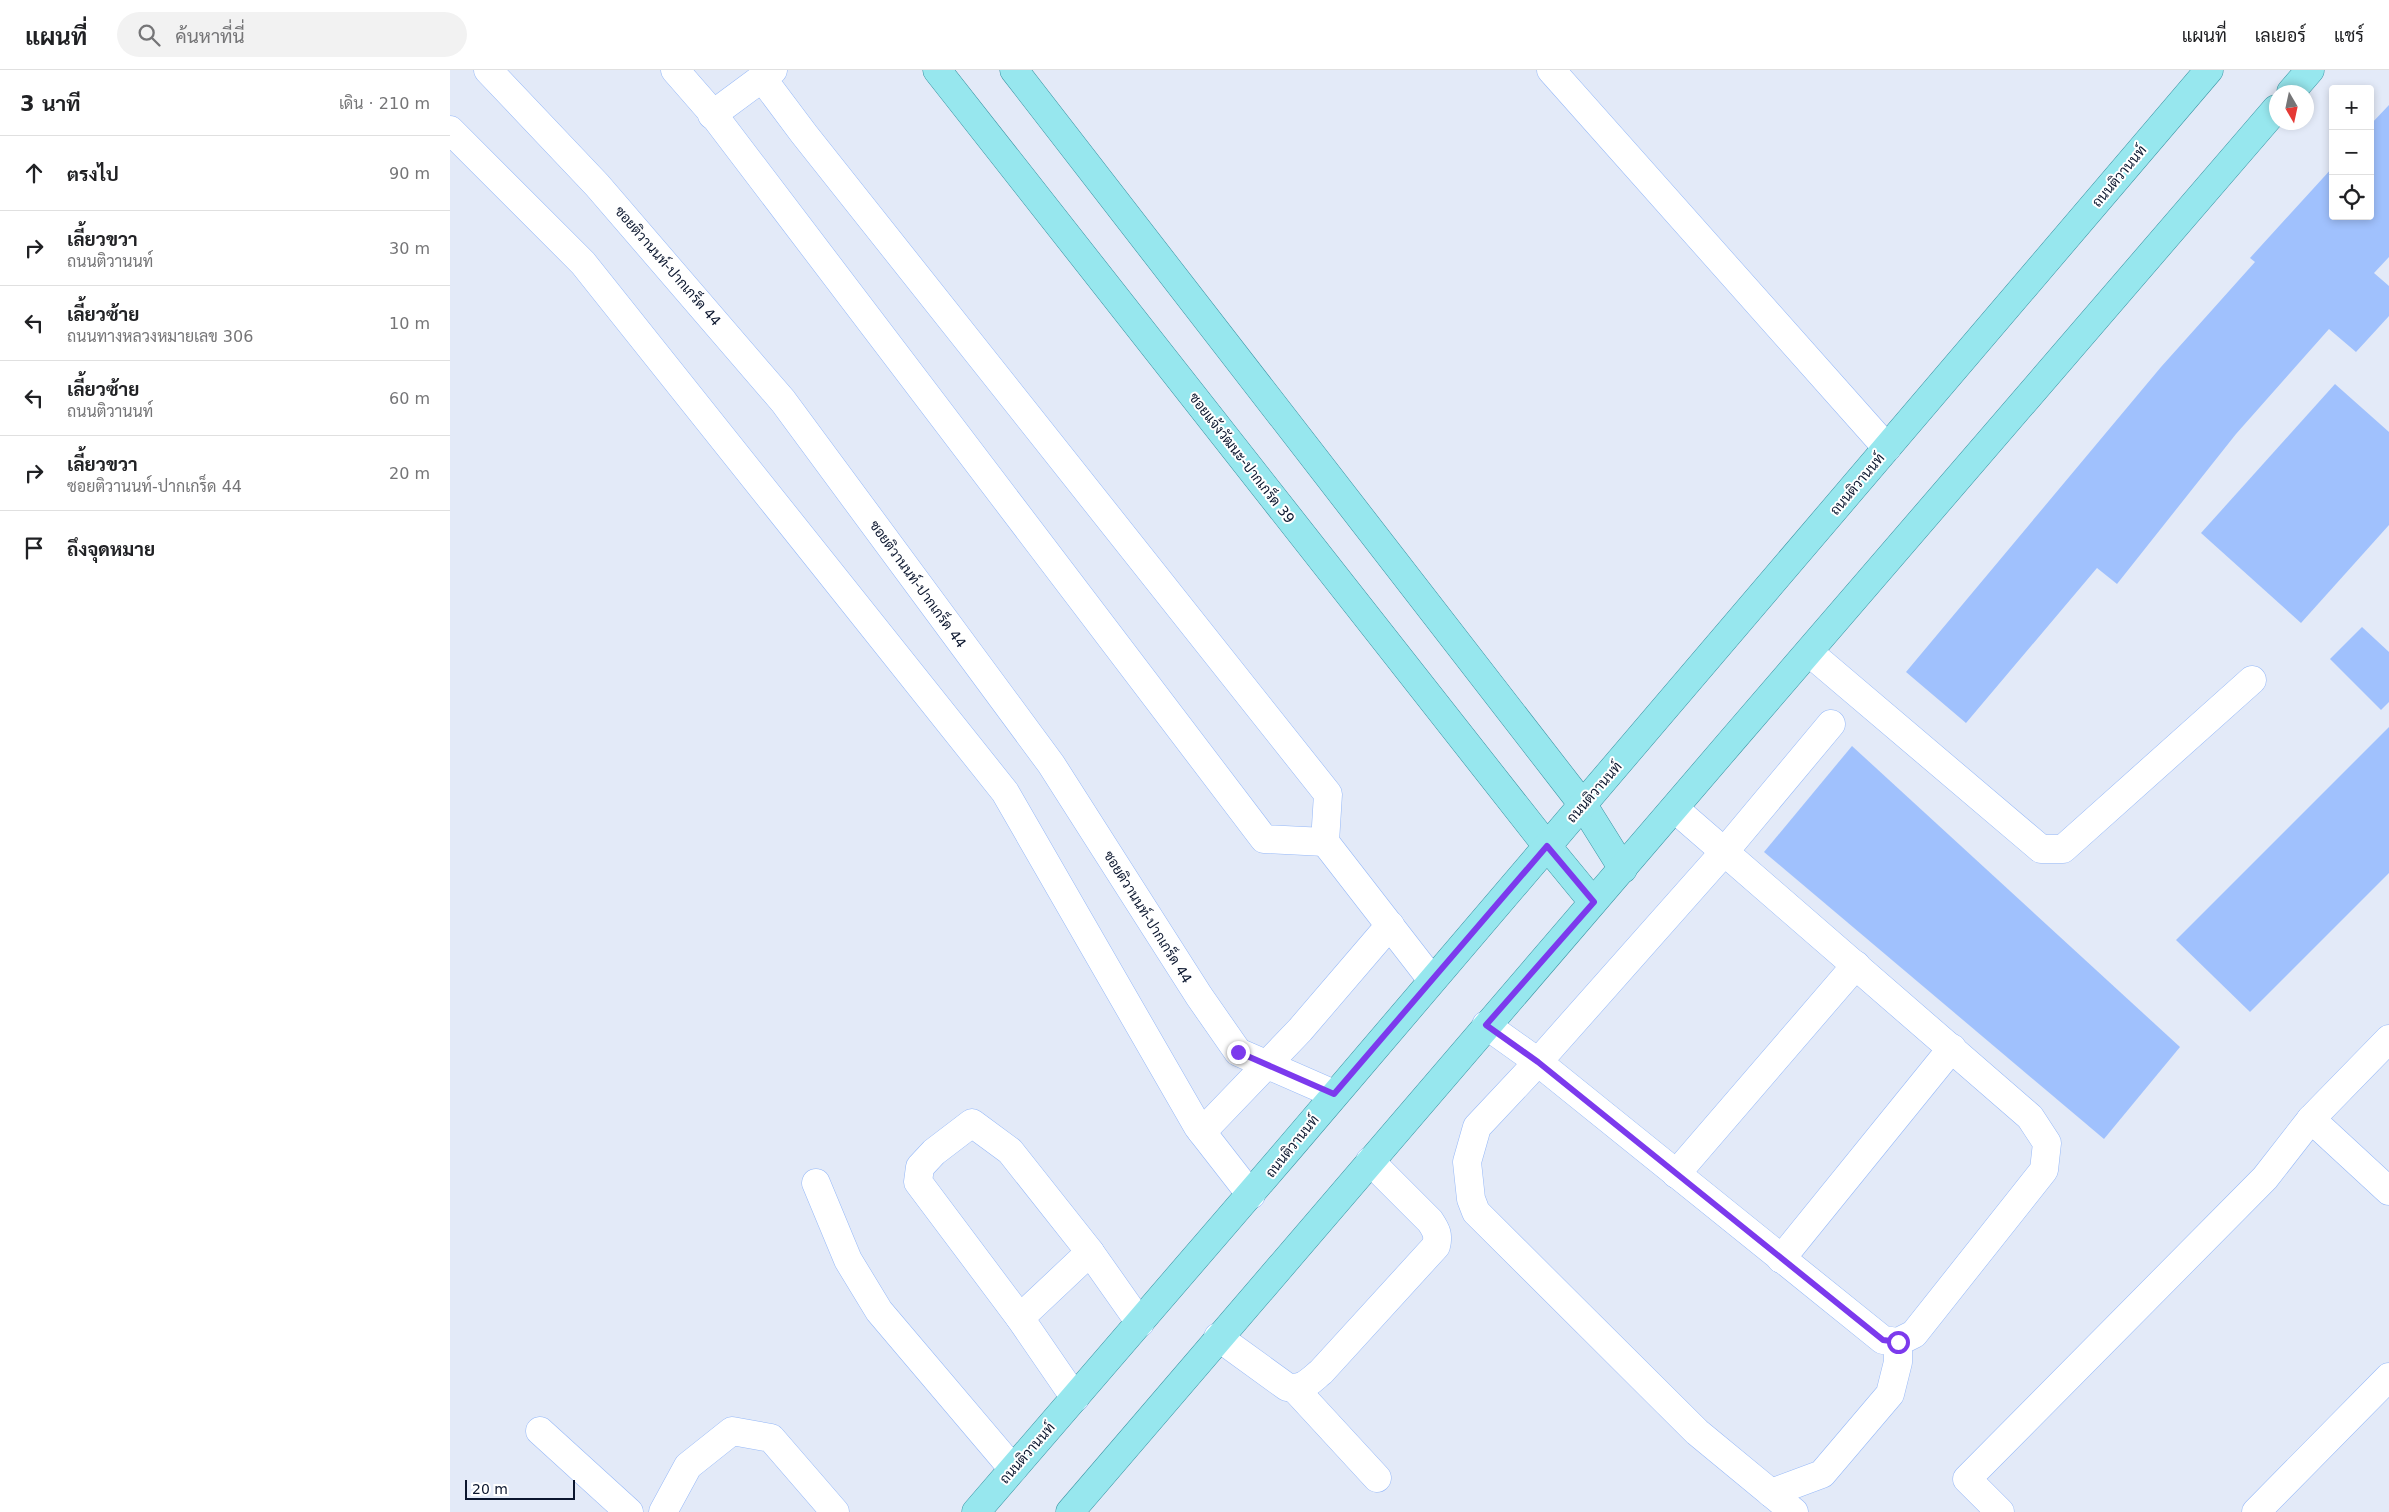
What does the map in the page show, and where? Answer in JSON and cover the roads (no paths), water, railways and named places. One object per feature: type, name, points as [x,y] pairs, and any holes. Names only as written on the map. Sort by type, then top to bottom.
[{"type":"main road","name":"ซอยแจ้งวัฒนะ-ปากเกร็ด 39","points":[[937,70],[1547,846],[1594,902]]},
{"type":"main road","points":[[1014,70],[1583,806],[1623,869]]},
{"type":"main road","name":"ถนนติวานนท์","points":[[976,1512],[1251,1195],[1334,1094],[1583,806],[2209,70]]},
{"type":"main road","points":[[2297,85],[2310,70]]},
{"type":"main road","points":[[1070,1512],[1486,1025],[1676,809],[2269,117]]},
{"type":"street","name":"ซอยติวานนท์-ปากเกร็ด 44","points":[[488,70],[598,185],[783,401],[1051,764],[1193,988],[1238,1052],[1334,1094]]},
{"type":"street","points":[[1551,70],[1887,448]]},
{"type":"street","points":[[685,73],[712,114],[1264,839],[1325,842]]},
{"type":"street","points":[[712,114],[767,74],[1328,794],[1325,842],[1432,980]]},
{"type":"street","points":[[450,130],[583,263],[1004,792],[1202,1132],[1251,1195]]},
{"type":"street","points":[[1810,653],[2041,849],[2063,850],[2252,680]]},
{"type":"street","points":[[1794,1512],[1696,1432],[1476,1212],[1471,1200],[1467,1162],[1477,1127],[1538,1062],[1725,851],[1830,724]]},
{"type":"street","points":[[1486,1025],[1538,1062],[1780,1259],[1883,1340],[1898,1342],[1914,1334],[2044,1170],[2046,1143],[2030,1116],[1676,809]]},
{"type":"street","points":[[1202,1132],[1300,1030],[1390,925]]},
{"type":"street","points":[[1676,1174],[1856,965]]},
{"type":"street","points":[[2000,1512],[1967,1479],[2265,1178],[2311,1119],[2389,1039]]},
{"type":"street","points":[[1780,1259],[1952,1048]]},
{"type":"street","points":[[2311,1119],[2389,1191]]},
{"type":"street","points":[[1075,1398],[1020,1318],[918,1182],[920,1167],[934,1152],[972,1123],[1010,1151],[1090,1252],[1140,1323]]},
{"type":"street","points":[[1218,1337],[1287,1388],[1302,1388],[1321,1372],[1436,1246],[1438,1239],[1437,1231],[1430,1221],[1370,1161]]},
{"type":"street","points":[[816,1183],[848,1260],[879,1311],[1013,1469]]},
{"type":"street","points":[[1020,1318],[1090,1252]]},
{"type":"street","points":[[1771,1493],[1822,1474],[1890,1394],[1898,1362],[1898,1342]]},
{"type":"street","points":[[2256,1512],[2389,1377]]},
{"type":"street","points":[[1295,1389],[1377,1478]]},
{"type":"street","points":[[540,1431],[628,1512]]},
{"type":"street","points":[[663,1512],[688,1466],[732,1431],[771,1438],[835,1512]]}]
